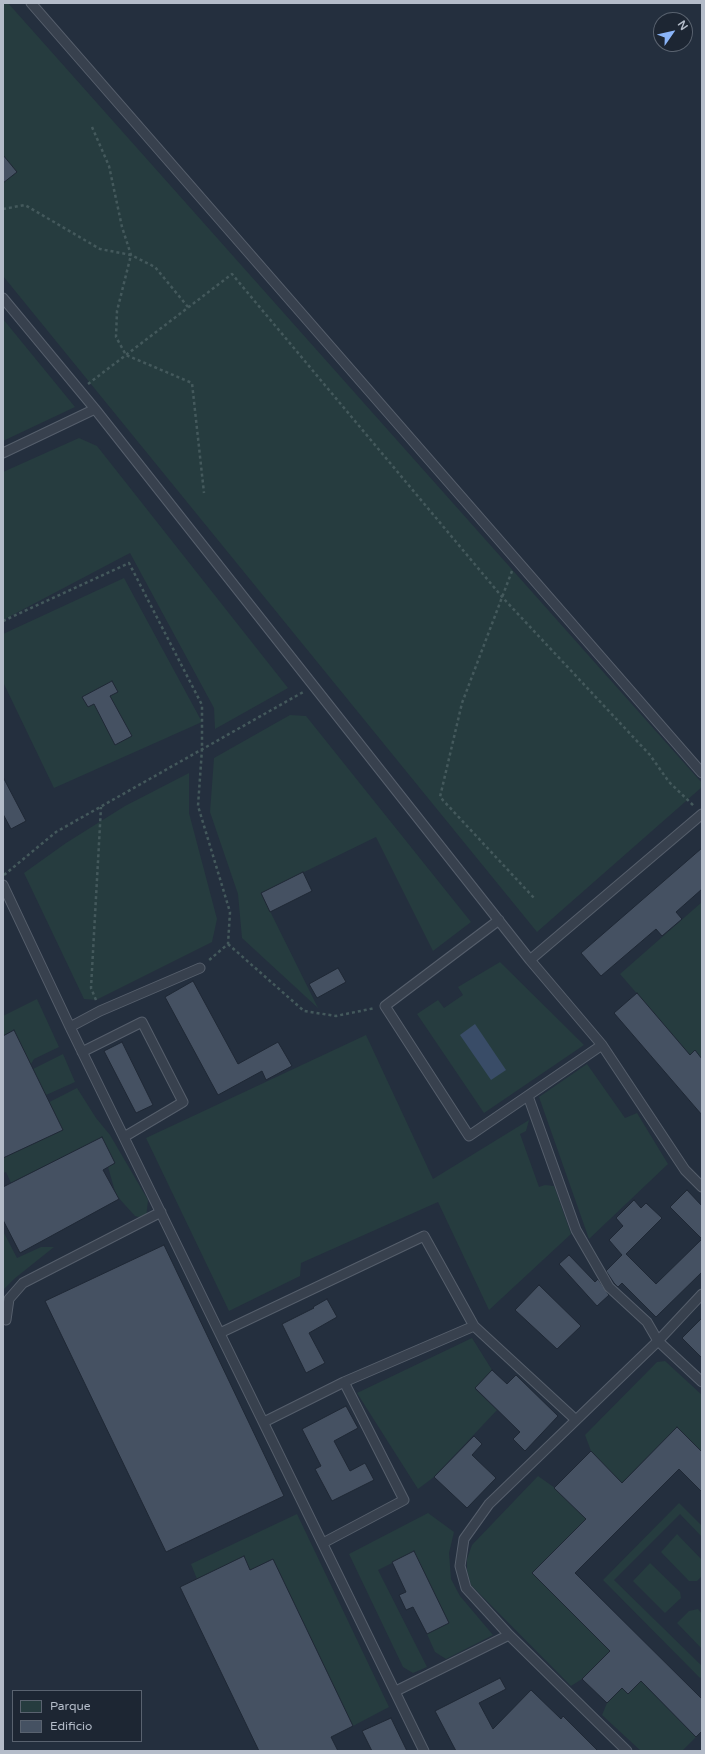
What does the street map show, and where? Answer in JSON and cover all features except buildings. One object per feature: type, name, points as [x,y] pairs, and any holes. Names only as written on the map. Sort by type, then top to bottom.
[{"type":"lane","points":[[31,3],[702,772]]},
{"type":"lane","points":[[3,298],[95,409],[530,960],[602,1045],[685,1170],[702,1187]]},
{"type":"lane","points":[[3,453],[95,409]]},
{"type":"lane","points":[[530,960],[699,811]]},
{"type":"lane","points":[[3,885],[82,1052],[396,1691],[424,1751]]},
{"type":"lane","points":[[498,920],[385,1006],[470,1136],[602,1045]]},
{"type":"lane","points":[[70,1027],[100,1011],[200,968]]},
{"type":"lane","points":[[82,1052],[142,1022],[183,1102],[124,1137]]},
{"type":"lane","points":[[528,1096],[576,1230],[608,1287],[647,1322],[658,1341],[702,1382]]},
{"type":"lane","points":[[6,1320],[8,1299],[23,1283],[161,1212]]},
{"type":"lane","points":[[220,1333],[424,1236],[474,1326],[576,1420]]},
{"type":"lane","points":[[627,1751],[509,1635],[466,1588],[460,1566],[464,1539],[489,1504],[658,1341],[702,1294]]},
{"type":"lane","points":[[264,1422],[344,1382],[474,1326]]},
{"type":"lane","points":[[323,1543],[404,1500],[344,1382]]},
{"type":"lane","points":[[396,1691],[509,1635]]},
{"type":"path","points":[[92,127],[109,166],[122,227],[131,255],[117,311],[116,337],[126,355],[192,383],[204,493]]},
{"type":"path","points":[[3,209],[25,205],[100,249],[131,255],[155,267],[188,307]]},
{"type":"path","points":[[80,391],[232,274],[504,598],[650,755],[669,782],[699,811]]},
{"type":"path","points":[[516,559],[504,598],[462,703],[440,797],[534,898]]},
{"type":"path","points":[[3,621],[129,563],[202,705],[202,749],[198,806],[230,912],[228,944],[200,968]]},
{"type":"path","points":[[3,875],[56,832],[314,686]]},
{"type":"path","points":[[100,1011],[91,988],[101,806]]},
{"type":"path","points":[[228,944],[304,1011],[336,1016],[385,1006]]},
{"type":"green space","points":[[3,3],[8,3],[702,783],[702,787],[537,932],[3,276]]},
{"type":"green space","points":[[3,319],[75,407],[3,441]]},
{"type":"green space","points":[[79,438],[97,446],[288,688],[215,729],[214,708],[130,553],[3,620],[3,472]]},
{"type":"green space","points":[[124,578],[202,722],[54,788],[3,682],[3,634]]},
{"type":"green space","points":[[290,715],[306,716],[471,922],[433,951],[376,837],[261,893],[318,1008],[242,938],[238,894],[210,812],[214,758]]},
{"type":"green space","points":[[189,773],[189,813],[217,919],[212,942],[96,1000],[84,999],[24,873],[66,843],[125,806]]},
{"type":"green space","points":[[702,902],[702,1059],[695,1051],[690,1055],[620,974]]},
{"type":"green space","points":[[500,962],[584,1045],[484,1113],[417,1014],[438,1000],[444,1008],[463,995],[458,987]]},
{"type":"green space","points":[[37,999],[59,1047],[34,1059],[31,1064],[3,1078],[24,1051],[14,1030],[3,1036],[3,1016]]},
{"type":"green space","points":[[366,1035],[433,1179],[529,1120],[526,1131],[520,1134],[539,1187],[545,1185],[554,1186],[571,1234],[489,1310],[438,1202],[301,1263],[300,1276],[229,1311],[146,1138]]},
{"type":"green space","points":[[63,1054],[75,1082],[46,1095],[33,1069]]},
{"type":"green space","points":[[587,1064],[625,1118],[637,1113],[668,1164],[589,1239],[539,1097]]},
{"type":"green space","points":[[77,1088],[96,1118],[110,1135],[148,1200],[146,1219],[135,1216],[116,1195],[108,1167],[115,1163],[102,1137],[11,1183],[6,1172],[3,1173],[3,1158],[63,1129],[6,1124]]},
{"type":"green space","points":[[3,1231],[17,1258],[41,1247],[54,1247],[14,1279],[3,1290]]},
{"type":"green space","points":[[472,1338],[492,1370],[475,1389],[497,1410],[434,1477],[418,1489],[357,1393]]},
{"type":"green space","points":[[665,1361],[702,1395],[702,1452],[677,1427],[615,1490],[591,1451],[585,1435],[657,1362]]},
{"type":"green space","points":[[538,1476],[555,1488],[571,1504],[593,1512],[532,1573],[610,1651],[582,1679],[571,1686],[471,1585],[467,1570],[467,1559],[472,1545]]},
{"type":"green space","points":[[679,1503],[702,1526],[702,1537],[680,1514],[614,1580],[702,1666],[702,1677],[700,1678],[603,1580]]},
{"type":"green space","points":[[428,1513],[454,1532],[449,1553],[451,1579],[460,1596],[493,1635],[446,1659],[435,1652],[427,1634],[449,1623],[414,1552],[378,1570],[427,1667],[413,1673],[403,1667],[349,1554]]},
{"type":"green space","points":[[297,1514],[389,1707],[353,1726],[273,1559],[250,1570],[244,1557],[197,1579],[191,1564]]},
{"type":"green space","points":[[677,1534],[702,1560],[702,1576],[697,1581],[689,1581],[661,1552]]},
{"type":"green space","points":[[650,1563],[680,1592],[681,1598],[665,1613],[633,1581]]},
{"type":"green space","points":[[698,1609],[702,1614],[702,1649],[677,1623],[689,1611]]},
{"type":"green space","points":[[641,1681],[696,1737],[682,1751],[641,1751],[602,1715],[607,1703],[622,1688],[628,1694]]},
{"type":"water","points":[[475,1024],[506,1070],[491,1080],[460,1035]]}]
